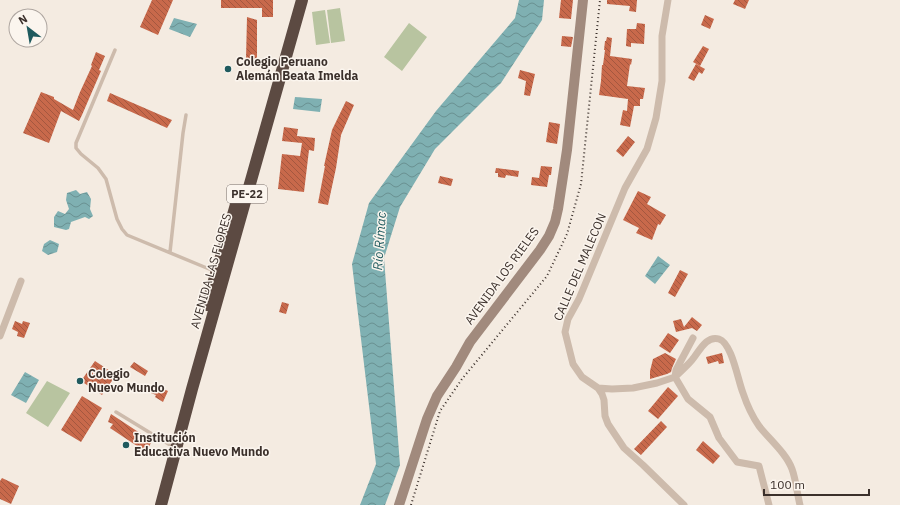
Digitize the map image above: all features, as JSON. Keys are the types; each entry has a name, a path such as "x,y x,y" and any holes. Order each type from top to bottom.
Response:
{"highway":[{"name":"AVENIDA LAS FLORES","path":"265,116 293,0"},
{"name":"AVENIDA LAS FLORES","path":"173,446 265,116 302,0"},
{"name":"PE-22","path":"154,505 173,446"},
{"name":"PE-22","path":"161,505 173,446"}],"street":[{"name":"AVENIDA LOS RIELES","path":"399,505 437,396 470,342 540,250 549,236 555,222 567,150 583,0"},
{"name":"CALLE DEL MALECON","path":"598,388 582,377 573,364 565,332 568,319 579,299 625,188 647,149 656,118 662,81 662,36 668,0"},
{"path":"0,336 21,281"},
{"path":"693,338 676,370 675,376 688,399 710,417 720,438 737,462 759,466 769,505"},
{"path":"598,388 633,388 657,383 675,376 693,360 702,345 713,339 719,339 725,343 731,354 742,390 754,418 787,459 792,469 800,505"},
{"path":"598,388 604,400 605,416 608,424 624,448 684,505"}],"lane":[{"path":"116,50 76,143 76,148 98,168 106,179 117,219 122,229 128,235 221,273"},
{"path":"170,252 186,115"},
{"path":"116,412 173,446"}],"green space":[{"path":"340,8 345,41 331,43 327,10"},
{"path":"325,10 330,43 316,45 312,12"},
{"path":"409,23 427,37 402,71 384,57"},
{"path":"47,381 70,393 48,427 26,413"}],"water":[{"name":"Río Rímac","path":"519,0 544,0 542,20 501,83 435,149 400,207 384,258 400,465 385,505 360,505 376,464 352,264 369,203 436,111 515,18"},
{"path":"174,18 197,24 190,37 169,29"},
{"path":"295,97 322,99 320,112 293,109"},
{"path":"76,190 80,194 87,192 91,199 90,209 93,216 89,219 85,217 71,222 69,229 66,230 54,227 54,217 58,211 65,214 69,209 66,200 67,193"},
{"path":"50,240 59,244 57,252 48,255 42,251 44,244"},
{"path":"658,256 670,265 655,284 645,276"},
{"path":"25,372 39,380 26,403 11,395"}],"building":[{"path":"152,0 173,0 158,35 140,27"},
{"path":"221,0 273,0 273,17 262,17 262,8 221,8"},
{"path":"561,0 573,0 571,19 559,18"},
{"path":"607,0 637,0 636,12 629,11 630,6 607,4"},
{"path":"735,0 749,0 745,9 733,4"},
{"path":"705,15 714,19 710,29 701,25"},
{"path":"247,17 257,20 257,59 246,59"},
{"path":"637,23 645,24 644,44 631,43 631,47 626,46 627,29 636,29"},
{"path":"562,36 573,37 571,47 561,46"},
{"path":"607,37 612,38 610,56 632,59 627,86 645,88 643,99 640,99 640,106 634,106 630,127 620,125 623,110 627,111 628,99 599,95 605,41"},
{"path":"703,46 709,49 700,66 693,62"},
{"path":"96,52 105,56 99,70 101,71 79,121 61,111 49,143 23,133 41,92 54,97 54,99 73,110 92,66 91,65"},
{"path":"696,64 705,69 702,74 699,72 694,81 688,78"},
{"path":"520,70 535,74 530,96 524,95 526,81 518,78"},
{"path":"110,93 172,120 167,128 107,101"},
{"path":"346,101 354,105 341,135 328,205 318,203 332,130"},
{"path":"549,122 560,124 557,144 546,142"},
{"path":"284,127 298,129 297,136 315,138 314,151 309,150 304,192 278,189 282,154 300,156 302,143 282,141"},
{"path":"628,136 635,142 623,157 616,151"},
{"path":"541,166 552,167 547,187 531,185 532,177 539,178"},
{"path":"496,168 519,171 518,177 506,175 505,178 498,177 498,173 495,173"},
{"path":"440,176 453,179 451,186 438,183"},
{"path":"638,191 651,197 647,204 666,215 660,225 658,224 652,240 636,233 639,228 623,220"},
{"path":"680,270 688,274 675,297 668,293"},
{"path":"282,302 289,304 286,314 279,312"},
{"path":"692,317 702,325 697,331 692,328 676,332 673,321 681,319 684,327"},
{"path":"15,321 22,324 23,321 30,323 24,338 17,336 18,332 12,329"},
{"path":"668,333 679,340 670,353 659,346"},
{"path":"665,353 676,359 671,372 650,379 653,359"},
{"path":"722,353 724,363 719,364 718,361 708,364 706,357"},
{"path":"95,361 116,375 102,395 81,381"},
{"path":"134,362 148,371 145,376 130,367"},
{"path":"155,385 168,391 163,402 155,397 156,395 151,393"},
{"path":"668,387 678,396 658,419 648,411"},
{"path":"82,396 102,408 81,442 61,430"},
{"path":"111,414 152,441 146,452 110,428 113,424 108,422"},
{"path":"661,421 667,427 641,455 634,449"},
{"path":"703,441 720,456 713,464 696,450"},
{"path":"2,478 19,486 11,504 0,499 0,481"}],"railway":[{"path":"411,505 440,411 462,379 547,276 567,234 581,184 600,0"}],"place":[{"name":"Colegio Peruano Alemán Beata Imelda","path":"228,69"},
{"name":"Colegio Nuevo Mundo","path":"80,381"},
{"name":"Institución Educativa Nuevo Mundo","path":"126,445"}]}
